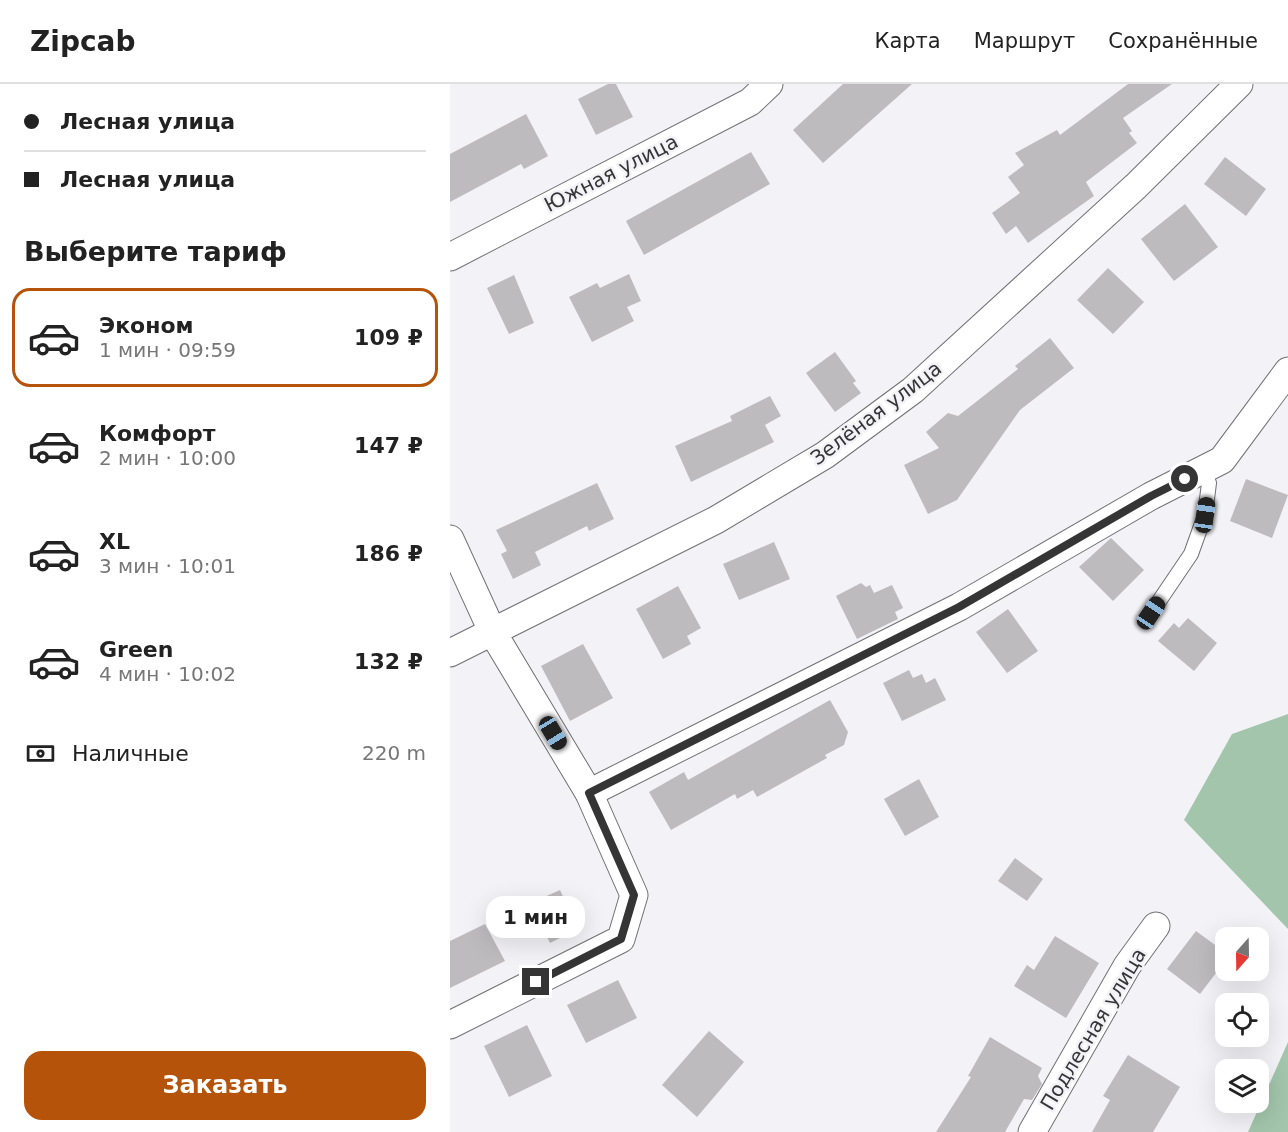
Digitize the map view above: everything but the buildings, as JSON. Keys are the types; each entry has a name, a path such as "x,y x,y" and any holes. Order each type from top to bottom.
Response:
{"street":[{"name":"Южная улица","path":"450,257 750,102 769,84"},
{"name":"Зелёная улица","path":"450,653 716,520 825,455 913,390 1136,186 1239,84"},
{"path":"589,793 959,607 1151,496 1222,459 1288,371"},
{"path":"450,539 493,633 589,793 634,895 621,939 450,1025"},
{"name":"Подлесная улица","path":"1032,1132 1127,966 1156,926"}],"lane":[{"path":"1151,613 1191,554 1205,515 1209,483 1202,471"}],"green space":[{"path":"1288,714 1288,929 1184,820 1232,734"},
{"path":"1288,1042 1288,1132 1248,1132 1256,1113 1269,1113 1269,1085"}],"route":[{"path":"536,982 621,939 634,895 589,793 959,607 1151,496 1185,479"}]}
